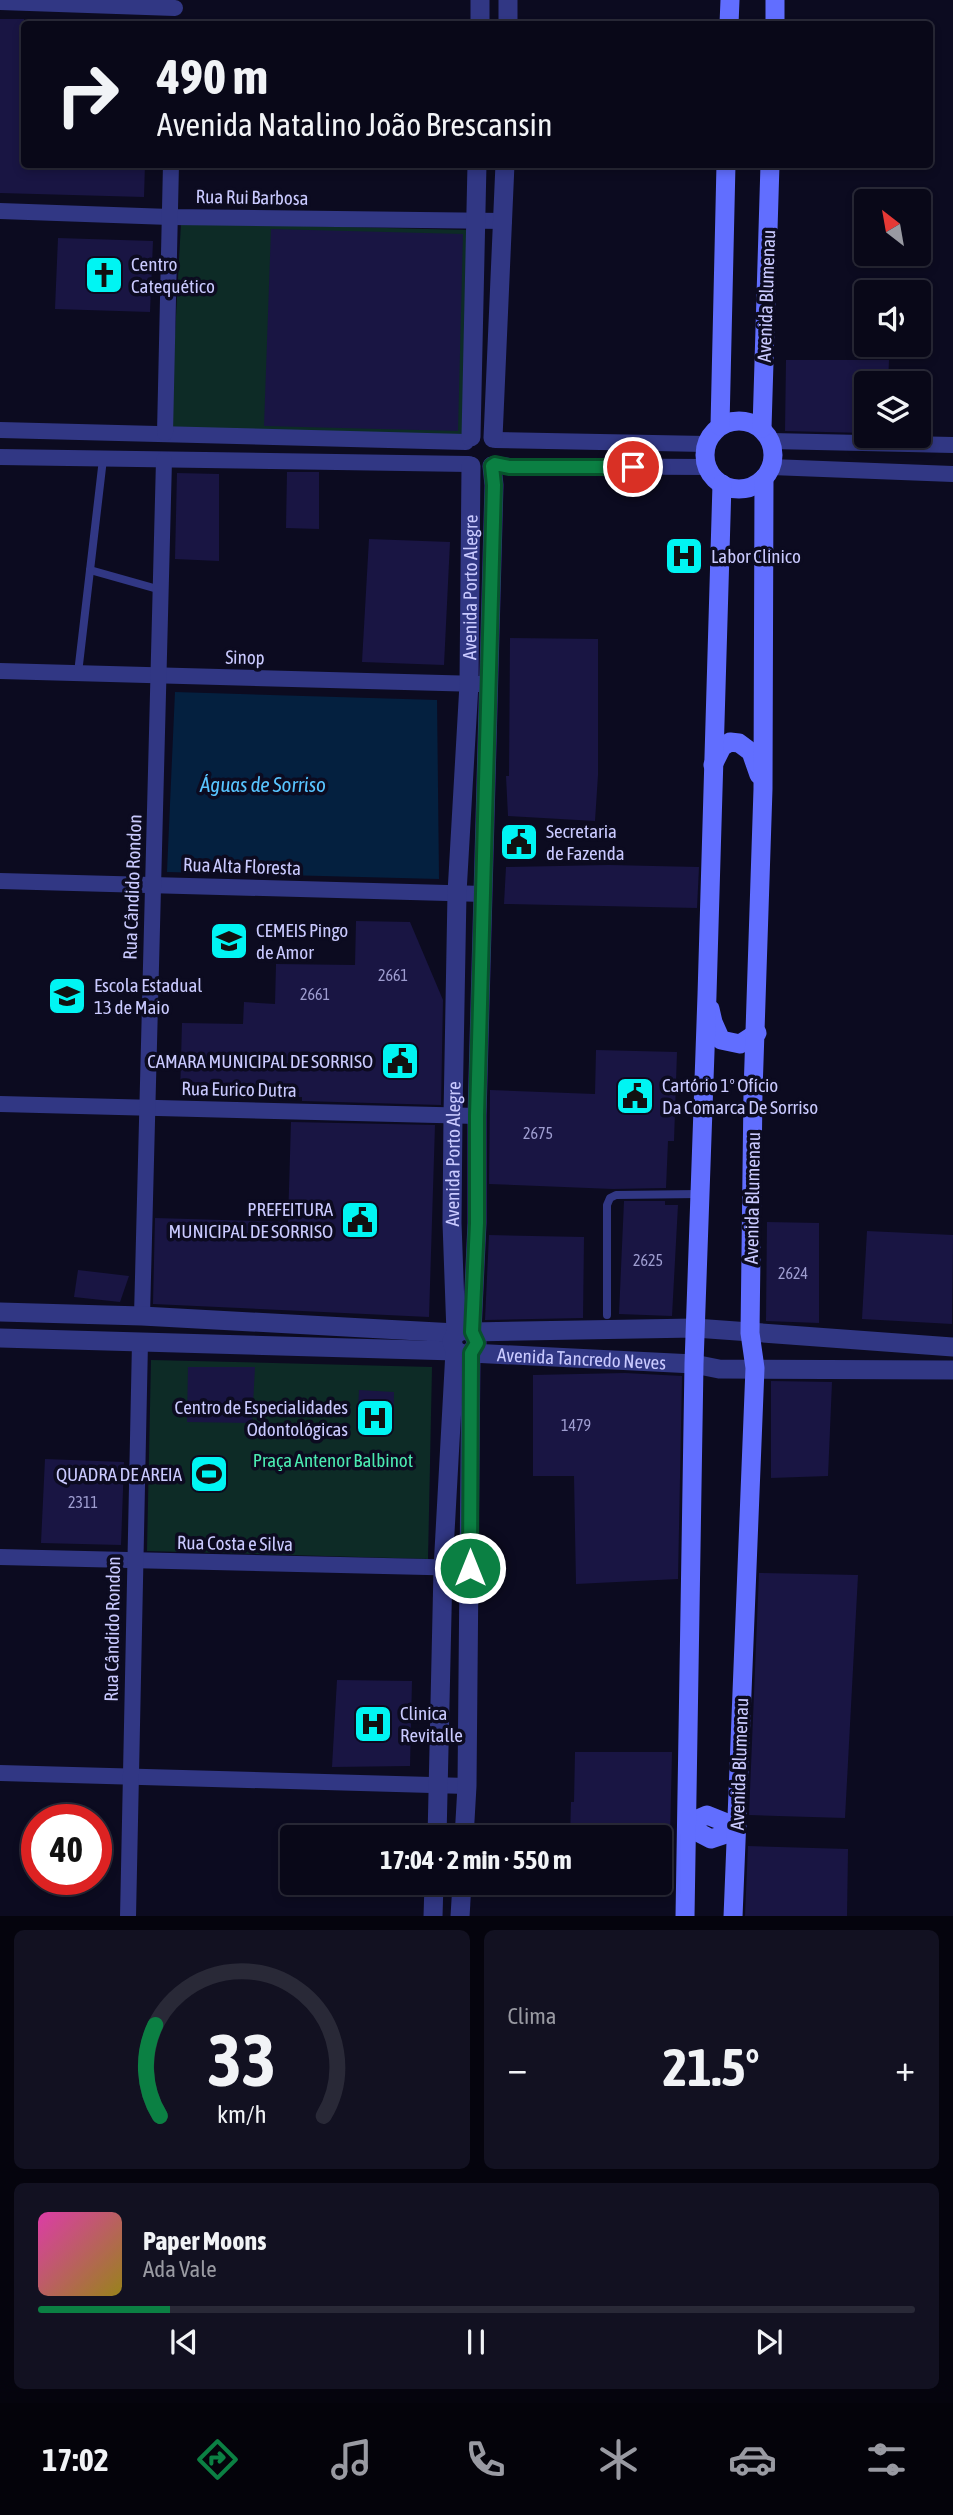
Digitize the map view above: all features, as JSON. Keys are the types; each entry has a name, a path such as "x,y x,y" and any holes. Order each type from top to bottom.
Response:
{"main road":[{"path":"729,21 730,0"},
{"path":"775,0 775,21"},
{"path":"720,426 726,168"},
{"name":"Avenida Blumenau","path":"766,435 770,168"},
{"path":"742,420 766,435 774,458 768,473 755,485 744,489 732,488 713,477 707,467 706,444 720,426 730,421 742,420"},
{"name":"Avenida Blumenau","path":"733,1916 755,1368 750,1333 753,1092 763,789 768,473"},
{"path":"685,1916 694,1364 722,484"},
{"path":"712,766 722,747 730,742 739,743 751,752 763,789"},
{"path":"707,995 713,1022 722,1040 740,1044 757,1033"},
{"path":"688,1827 711,1839 737,1827"}],"street":[{"path":"480,0 480,21"},
{"path":"508,0 508,21"},
{"path":"0,2 175,11"},
{"path":"165,433 172,168"},
{"path":"470,465 464,456 468,440 477,168"},
{"path":"494,465 500,454 494,439 505,168"},
{"name":"Rua Rui Barbosa","path":"0,211 170,217 504,221"},
{"path":"0,430 468,440 480,433 494,439 706,444"},
{"path":"103,459 104,432"},
{"path":"766,435 953,445"},
{"path":"0,457 470,465 481,470 494,465 707,467"},
{"name":"Rua Cândido Rondon","path":"142,1316 164,460"},
{"name":"Avenida Porto Alegre","path":"465,1825 470,1568 464,1342 452,1223 457,893 469,684 470,465"},
{"name":"Avenida Porto Alegre","path":"437,1825 443,1569 482,1151 484,894 494,465"},
{"path":"768,473 953,474"},
{"name":"Sinop","path":"0,671 490,685"},
{"name":"Rua Alta Floresta","path":"0,881 484,894"},
{"name":"Rua Eurico Dutra","path":"0,1104 483,1116"},
{"path":"452,1223 477,1223"},
{"name":"Avenida Tancredo Neves","path":"0,1312 142,1316 464,1342 694,1364 719,1369 953,1370"},
{"name":"Avenida Tancredo Neves","path":"0,1338 141,1342 464,1342 695,1328 953,1348"},
{"name":"Rua Cândido Rondon","path":"128,1916 141,1342"},
{"name":"Rua Costa e Silva","path":"0,1557 470,1568"},
{"path":"0,1773 467,1786"},
{"path":"433,1916 434,1895"},
{"path":"460,1916 461,1895"}],"lane":[{"path":"78,673 103,459"},
{"path":"90,570 161,590"},
{"path":"607,1315 607,1205 610,1198 616,1195 699,1194"}],"green space":[{"path":"181,223 469,230 462,436 170,428"},
{"name":"Praça Antenor Balbinot","path":"151,1360 432,1367 428,1559 147,1551"}],"water":[{"name":"Águas de Sorriso","path":"175,692 437,700 439,879 167,872"}],"building":[{"path":"0,19 24,19 21,21 21,168 145,168 144,197 0,193"},
{"path":"271,229 463,234 458,431 264,426"},
{"name":"Centro Catequético","path":"58,238 153,241 150,312 55,309"},
{"path":"786,360 889,360 889,371 854,371 854,433 785,431"},
{"path":"287,472 319,472 319,529 286,528"},
{"path":"177,473 219,474 219,561 175,559"},
{"path":"369,539 450,542 444,665 362,662"},
{"name":"Labor Clinico","path":"670,540 699,540 699,573 669,574"},
{"path":"510,638 598,639 598,775 595,821 508,816 506,776 509,776"},
{"path":"506,867 699,867 697,908 504,904"},
{"path":"356,921 410,922 443,1000 441,1105 302,1101 302,1097 180,1096 182,1023 243,1024 244,1002 275,1004 276,964 355,965"},
{"path":"596,1050 677,1052 674,1141 668,1141 666,1188 613,1189 489,1184 490,1090 595,1094"},
{"name":"PREFEITURA MUNICIPAL DE SORRISO","path":"291,1122 435,1125 429,1317 153,1304 155,1218 288,1222"},
{"path":"624,1201 665,1201 665,1205 678,1205 672,1316 619,1314"},
{"path":"767,1222 819,1223 819,1323 766,1321"},
{"path":"867,1231 953,1235 952,1324 862,1319"},
{"path":"489,1235 584,1237 583,1318 485,1320"},
{"path":"78,1270 129,1276 120,1302 74,1297"},
{"path":"188,1367 255,1367 252,1423 187,1422"},
{"path":"625,1373 682,1376 678,1579 576,1584 574,1476 533,1476 533,1375"},
{"path":"771,1381 832,1382 828,1476 771,1478"},
{"name":"Centro de Especialidades Odontológicas","path":"359,1390 394,1392 393,1429 357,1429"},
{"path":"45,1459 124,1462 121,1545 41,1543"},
{"path":"759,1573 858,1575 845,1818 749,1815"},
{"name":"Clinica Revitalle","path":"337,1680 412,1681 410,1766 332,1767"},
{"path":"575,1752 672,1752 670,1825 570,1825 571,1802 574,1802"},
{"path":"748,1846 848,1849 847,1916 745,1916"}],"place":[{"name":"Centro Catequético","path":"104,275"},
{"name":"Labor Clinico","path":"684,556"},
{"name":"Secretaria de Fazenda","path":"519,842"},
{"name":"CEMEIS Pingo de Amor","path":"229,941"},
{"name":"Escola Estadual 13 de Maio","path":"67,996"},
{"name":"CAMARA MUNICIPAL DE SORRISO","path":"400,1061"},
{"name":"Cartório 1º Ofício Da Comarca De Sorriso","path":"635,1096"},
{"name":"PREFEITURA MUNICIPAL DE SORRISO","path":"360,1220"},
{"name":"Centro de Especialidades Odontológicas","path":"375,1418"},
{"name":"QUADRA DE AREIA","path":"209,1474"},
{"name":"Clinica Revitalle","path":"373,1724"}],"route":[{"path":"470,1568 471,1353 477,1343 472,1332 477,1223 477,1116 494,485 492,466 633,467"}]}
